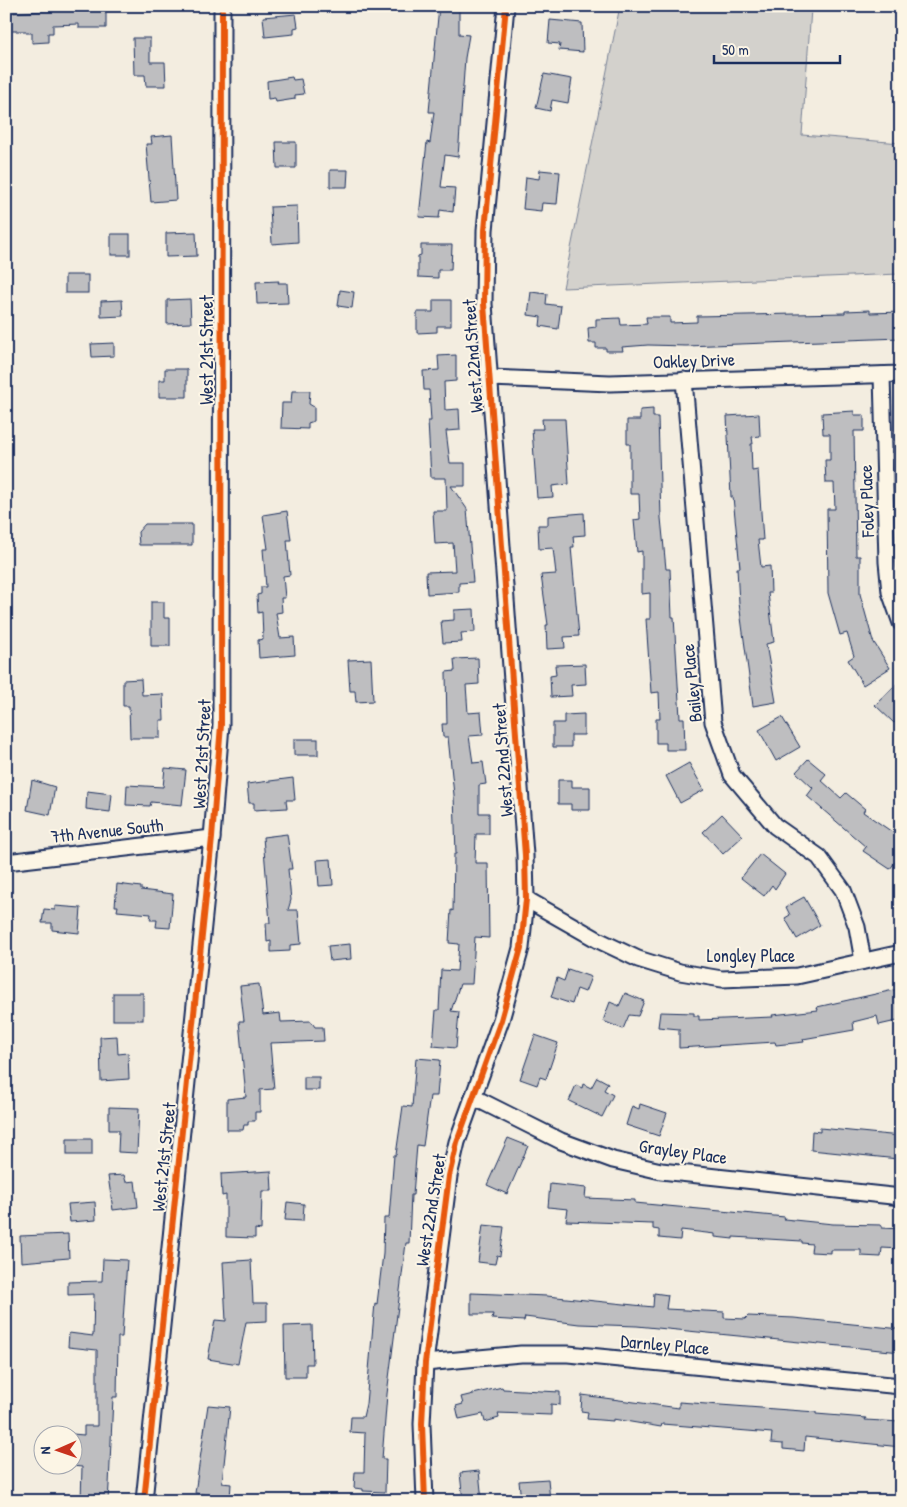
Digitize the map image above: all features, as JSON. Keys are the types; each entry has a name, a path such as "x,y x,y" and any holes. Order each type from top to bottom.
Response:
{"street":[{"name":"West 21st Street","path":"144,1501 212,838 221,725 222,6"},
{"name":"West 22nd Street","path":"425,1501 422,1424 425,1363 449,1176 457,1142 501,1020 521,948 526,900 525,855 489,378 483,266 506,6"},
{"name":"Oakley Drive","path":"489,378 610,383 901,374"},
{"name":"Foley Place","path":"882,375 887,562 890,592 901,623"},
{"name":"Bailey Place","path":"684,380 713,722 732,775 774,826 818,857 843,890 857,927 863,961"},
{"name":"7th Avenue South","path":"6,862 212,838"},
{"name":"Longley Place","path":"526,900 638,959 680,972 722,979 797,976 901,953"},
{"name":"Grayley Place","path":"473,1097 561,1141 623,1162 661,1171 901,1197"},
{"name":"Darnley Place","path":"425,1363 521,1354 568,1354 901,1386"}],"shaded area":[{"path":"620,6 790,6 811,9 802,135 901,143 899,274 563,288"}],"building":[{"path":"439,6 459,6 459,34 469,35 465,58 458,157 445,155 441,187 455,188 453,212 440,210 439,218 419,217 427,142 430,143 434,112 429,112"},
{"path":"106,8 106,28 79,28 79,24 53,25 53,33 48,33 48,42 32,43 32,33 26,33 26,31 6,31 6,13"},
{"path":"296,14 298,27 294,28 294,34 265,37 263,17"},
{"path":"550,20 582,23 583,52 559,50 560,44 548,43"},
{"path":"133,38 150,38 150,62 165,62 166,86 146,86 145,75 134,75"},
{"path":"544,74 572,79 568,103 552,100 550,111 536,108"},
{"path":"292,77 293,80 301,79 304,94 295,95 295,99 276,102 275,98 268,99 267,81"},
{"path":"172,135 176,200 151,202 146,144 152,144 151,137"},
{"path":"276,142 296,142 296,168 277,168"},
{"path":"330,170 348,170 347,187 330,187"},
{"path":"540,170 560,172 557,204 542,203 541,211 523,209 526,177 539,179"},
{"path":"297,206 298,242 272,244 270,207"},
{"path":"196,232 197,256 166,257 166,233"},
{"path":"111,234 130,234 130,255 111,255"},
{"path":"421,245 452,245 451,270 438,270 438,278 418,277 418,256 421,255"},
{"path":"65,275 88,275 88,293 65,293"},
{"path":"279,281 278,283 287,283 288,303 257,304 256,282"},
{"path":"340,290 354,292 352,308 338,306"},
{"path":"531,292 547,294 546,304 561,306 558,329 540,326 541,317 528,315"},
{"path":"190,299 191,323 167,324 167,300"},
{"path":"122,300 123,316 101,317 101,301"},
{"path":"433,300 451,300 451,326 437,326 437,332 417,333 417,312 433,312"},
{"path":"870,310 870,313 901,312 901,338 686,346 648,345 622,347 623,351 606,351 606,348 596,348 596,343 589,343 588,328 596,327 596,319 620,318 621,325 647,324 646,317 670,317 670,323 697,322 697,316 845,313 845,311"},
{"path":"114,343 114,356 92,357 91,344"},
{"path":"456,355 456,381 444,382 445,410 459,409 460,430 446,431 450,463 465,463 465,486 451,486 467,509 473,582 459,583 459,592 427,594 426,572 455,571 453,543 435,544 433,511 447,511 446,478 431,478 428,421 431,421 429,390 424,390 423,371 439,370 438,356"},
{"path":"165,369 187,369 187,397 159,397 159,380 165,380"},
{"path":"292,391 310,391 309,404 314,407 314,421 308,423 308,429 281,428 282,403 291,403"},
{"path":"653,409 653,417 658,417 661,518 666,569 670,569 680,718 684,718 685,750 666,750 666,743 656,743 656,719 660,719 659,692 651,693 646,619 650,619 650,593 642,594 642,551 637,552 634,520 640,519 639,494 630,494 630,444 627,444 627,420 640,420 640,410"},
{"path":"854,411 854,415 864,415 864,431 854,431 856,556 860,556 860,594 873,641 890,668 863,685 848,660 854,656 847,633 840,635 828,593 827,509 835,509 834,483 826,483 825,460 830,460 830,434 823,434 822,413"},
{"path":"759,414 760,436 752,437 753,444 751,444 752,471 758,470 763,540 758,540 761,567 770,566 771,593 768,593 774,642 766,644 776,702 753,706 739,603 737,568 740,568 733,497 731,497 727,416"},
{"path":"542,419 565,419 569,484 552,486 553,497 537,498 532,429 543,429"},
{"path":"287,511 291,540 287,540 290,575 283,576 285,598 281,598 282,612 276,613 280,638 294,637 295,655 259,658 258,640 263,639 262,612 258,613 257,595 261,594 261,587 266,587 263,549 268,549 263,515"},
{"path":"584,513 585,535 573,536 574,547 571,547 579,636 564,637 565,648 547,649 546,625 548,625 541,575 556,574 553,548 539,549 538,525 548,525 548,516"},
{"path":"145,524 192,524 192,545 139,545 138,532"},
{"path":"151,602 164,602 164,618 170,618 170,646 151,646"},
{"path":"474,609 475,632 461,633 462,642 443,643 441,621 454,620 454,610"},
{"path":"478,658 479,684 466,685 468,713 481,712 483,735 469,736 473,763 483,762 486,784 479,785 479,813 489,813 489,834 476,834 475,863 488,863 489,938 475,937 472,984 460,984 451,1011 459,1012 456,1048 433,1046 436,1010 439,1010 441,970 457,971 459,944 449,943 451,910 453,911 454,854 456,854 454,795 448,737 443,737 442,724 447,724 446,672 455,671 454,659"},
{"path":"371,659 373,701 356,702 355,691 350,691 348,660"},
{"path":"585,664 586,684 571,685 572,696 551,697 550,676 556,675 555,665"},
{"path":"141,679 142,695 163,694 164,720 160,720 160,738 130,738 129,706 123,706 123,680"},
{"path":"901,680 901,716 894,723 875,705"},
{"path":"584,714 584,735 571,735 571,747 553,747 553,723 564,723 564,715"},
{"path":"782,717 800,747 776,761 759,730"},
{"path":"294,739 318,739 318,755 294,755"},
{"path":"808,759 826,774 821,780 841,798 846,793 865,809 863,812 901,838 901,854 890,869 863,851 866,847 807,796 813,788 796,772"},
{"path":"689,763 704,790 680,803 666,776"},
{"path":"165,768 186,770 182,805 151,802 150,806 126,805 127,785 163,787"},
{"path":"293,778 295,800 286,800 287,808 254,810 254,803 249,803 247,784"},
{"path":"32,780 55,787 50,815 27,810"},
{"path":"558,780 572,780 572,787 590,787 590,810 571,810 571,804 558,804"},
{"path":"87,791 112,794 110,812 86,809"},
{"path":"722,814 743,836 723,854 703,832"},
{"path":"287,834 292,869 288,869 291,900 288,910 298,910 301,944 290,945 290,951 271,952 271,941 267,942 266,923 270,923 263,837"},
{"path":"760,854 785,874 775,889 772,885 764,896 741,878"},
{"path":"331,859 333,885 319,886 317,860"},
{"path":"117,884 141,887 141,890 173,894 170,928 156,927 157,920 150,920 151,914 117,911 118,906 115,906"},
{"path":"804,897 820,925 797,939 785,918 790,915 786,907"},
{"path":"55,906 81,908 79,933 52,930 52,923 42,923 44,909 55,910"},
{"path":"350,944 351,959 330,961 328,946"},
{"path":"568,969 591,977 585,992 577,989 572,1004 551,997 557,978 564,981"},
{"path":"259,984 263,1015 280,1013 281,1022 311,1021 315,1027 323,1027 324,1041 270,1043 274,1089 260,1090 260,1112 255,1112 255,1121 248,1121 248,1125 244,1125 243,1130 227,1130 227,1099 246,1097 239,1021 244,1021 240,986"},
{"path":"898,989 901,1020 879,1025 877,1016 853,1022 854,1030 803,1039 804,1042 776,1045 775,1042 679,1048 679,1029 658,1027 660,1012 694,1013 694,1016 699,1016 699,1020 773,1017 772,1015 818,1010 817,1007"},
{"path":"113,993 143,993 143,1020 113,1020"},
{"path":"625,993 644,1001 638,1016 629,1015 623,1029 603,1021 610,1002 619,1006"},
{"path":"535,1035 558,1043 546,1079 540,1077 537,1085 520,1079"},
{"path":"117,1036 118,1054 128,1053 129,1079 101,1081 100,1037"},
{"path":"416,1058 440,1060 437,1096 430,1096 423,1146 417,1145 413,1195 411,1195 409,1243 406,1243 387,1394 382,1459 386,1459 385,1492 363,1491 363,1489 354,1488 355,1472 364,1472 365,1433 350,1432 351,1417 363,1417 366,1404 375,1303 377,1304 383,1254 384,1218 389,1218 394,1155 396,1155 403,1106 412,1107"},
{"path":"304,1077 319,1077 319,1090 304,1090"},
{"path":"597,1077 608,1083 604,1090 613,1095 602,1117 569,1101 576,1085 582,1088 583,1084 591,1088"},
{"path":"640,1104 667,1113 659,1136 626,1125 632,1106 639,1109"},
{"path":"109,1107 139,1108 137,1153 118,1152 119,1130 109,1130"},
{"path":"820,1128 900,1136 898,1159 811,1150 812,1131 820,1132"},
{"path":"508,1138 528,1146 507,1194 487,1185"},
{"path":"67,1139 92,1139 92,1155 67,1155"},
{"path":"271,1171 272,1191 262,1191 261,1230 255,1229 255,1238 226,1237 226,1195 222,1196 221,1174"},
{"path":"124,1175 126,1182 135,1181 138,1207 113,1210 108,1176"},
{"path":"550,1184 586,1188 585,1198 635,1200 635,1203 785,1217 784,1219 833,1224 882,1225 882,1228 901,1229 901,1249 882,1248 881,1257 861,1256 861,1250 831,1250 831,1253 811,1252 812,1244 802,1243 802,1241 733,1237 733,1239 715,1237 715,1234 681,1230 680,1240 659,1238 659,1230 653,1229 653,1224 566,1221 568,1209 548,1207"},
{"path":"95,1202 96,1220 70,1222 68,1204"},
{"path":"287,1202 304,1204 303,1221 285,1220"},
{"path":"483,1225 504,1227 500,1256 497,1255 495,1264 478,1262"},
{"path":"68,1234 69,1258 21,1262 20,1236"},
{"path":"103,1259 127,1260 122,1337 118,1337 117,1397 113,1397 108,1501 81,1501 82,1435 84,1435 84,1426 97,1426 97,1350 68,1347 69,1333 93,1336 94,1294 68,1295 68,1282 102,1281"},
{"path":"251,1260 253,1303 267,1303 267,1321 246,1322 238,1364 208,1359 215,1320 226,1321 223,1262"},
{"path":"471,1293 547,1296 653,1307 654,1293 668,1295 666,1309 724,1312 724,1318 745,1319 748,1316 794,1318 901,1329 901,1352 637,1326 579,1324 525,1317 524,1321 492,1319 493,1314 471,1314"},
{"path":"312,1325 313,1364 306,1364 306,1377 285,1377 284,1326"},
{"path":"502,1387 503,1389 560,1392 560,1405 551,1404 551,1415 498,1413 499,1418 485,1422 483,1414 459,1419 456,1406 463,1404 461,1397"},
{"path":"582,1395 679,1408 679,1402 816,1412 816,1414 866,1418 865,1420 901,1422 901,1447 805,1437 804,1451 783,1449 783,1444 771,1443 772,1433 662,1424 661,1427 613,1419 613,1421 587,1419 588,1412 581,1411"},
{"path":"208,1405 230,1407 222,1483 231,1484 230,1498 195,1493"},
{"path":"479,1471 482,1501 463,1501 460,1473"},
{"path":"548,1479 550,1501 521,1501 519,1481"}],"cycle path":[{"path":"144,1501 212,838 221,725 222,6"},
{"path":"425,1501 422,1424 425,1363 449,1176 457,1142 501,1020 521,948 526,899 525,855 484,304 485,230 506,6"}]}
